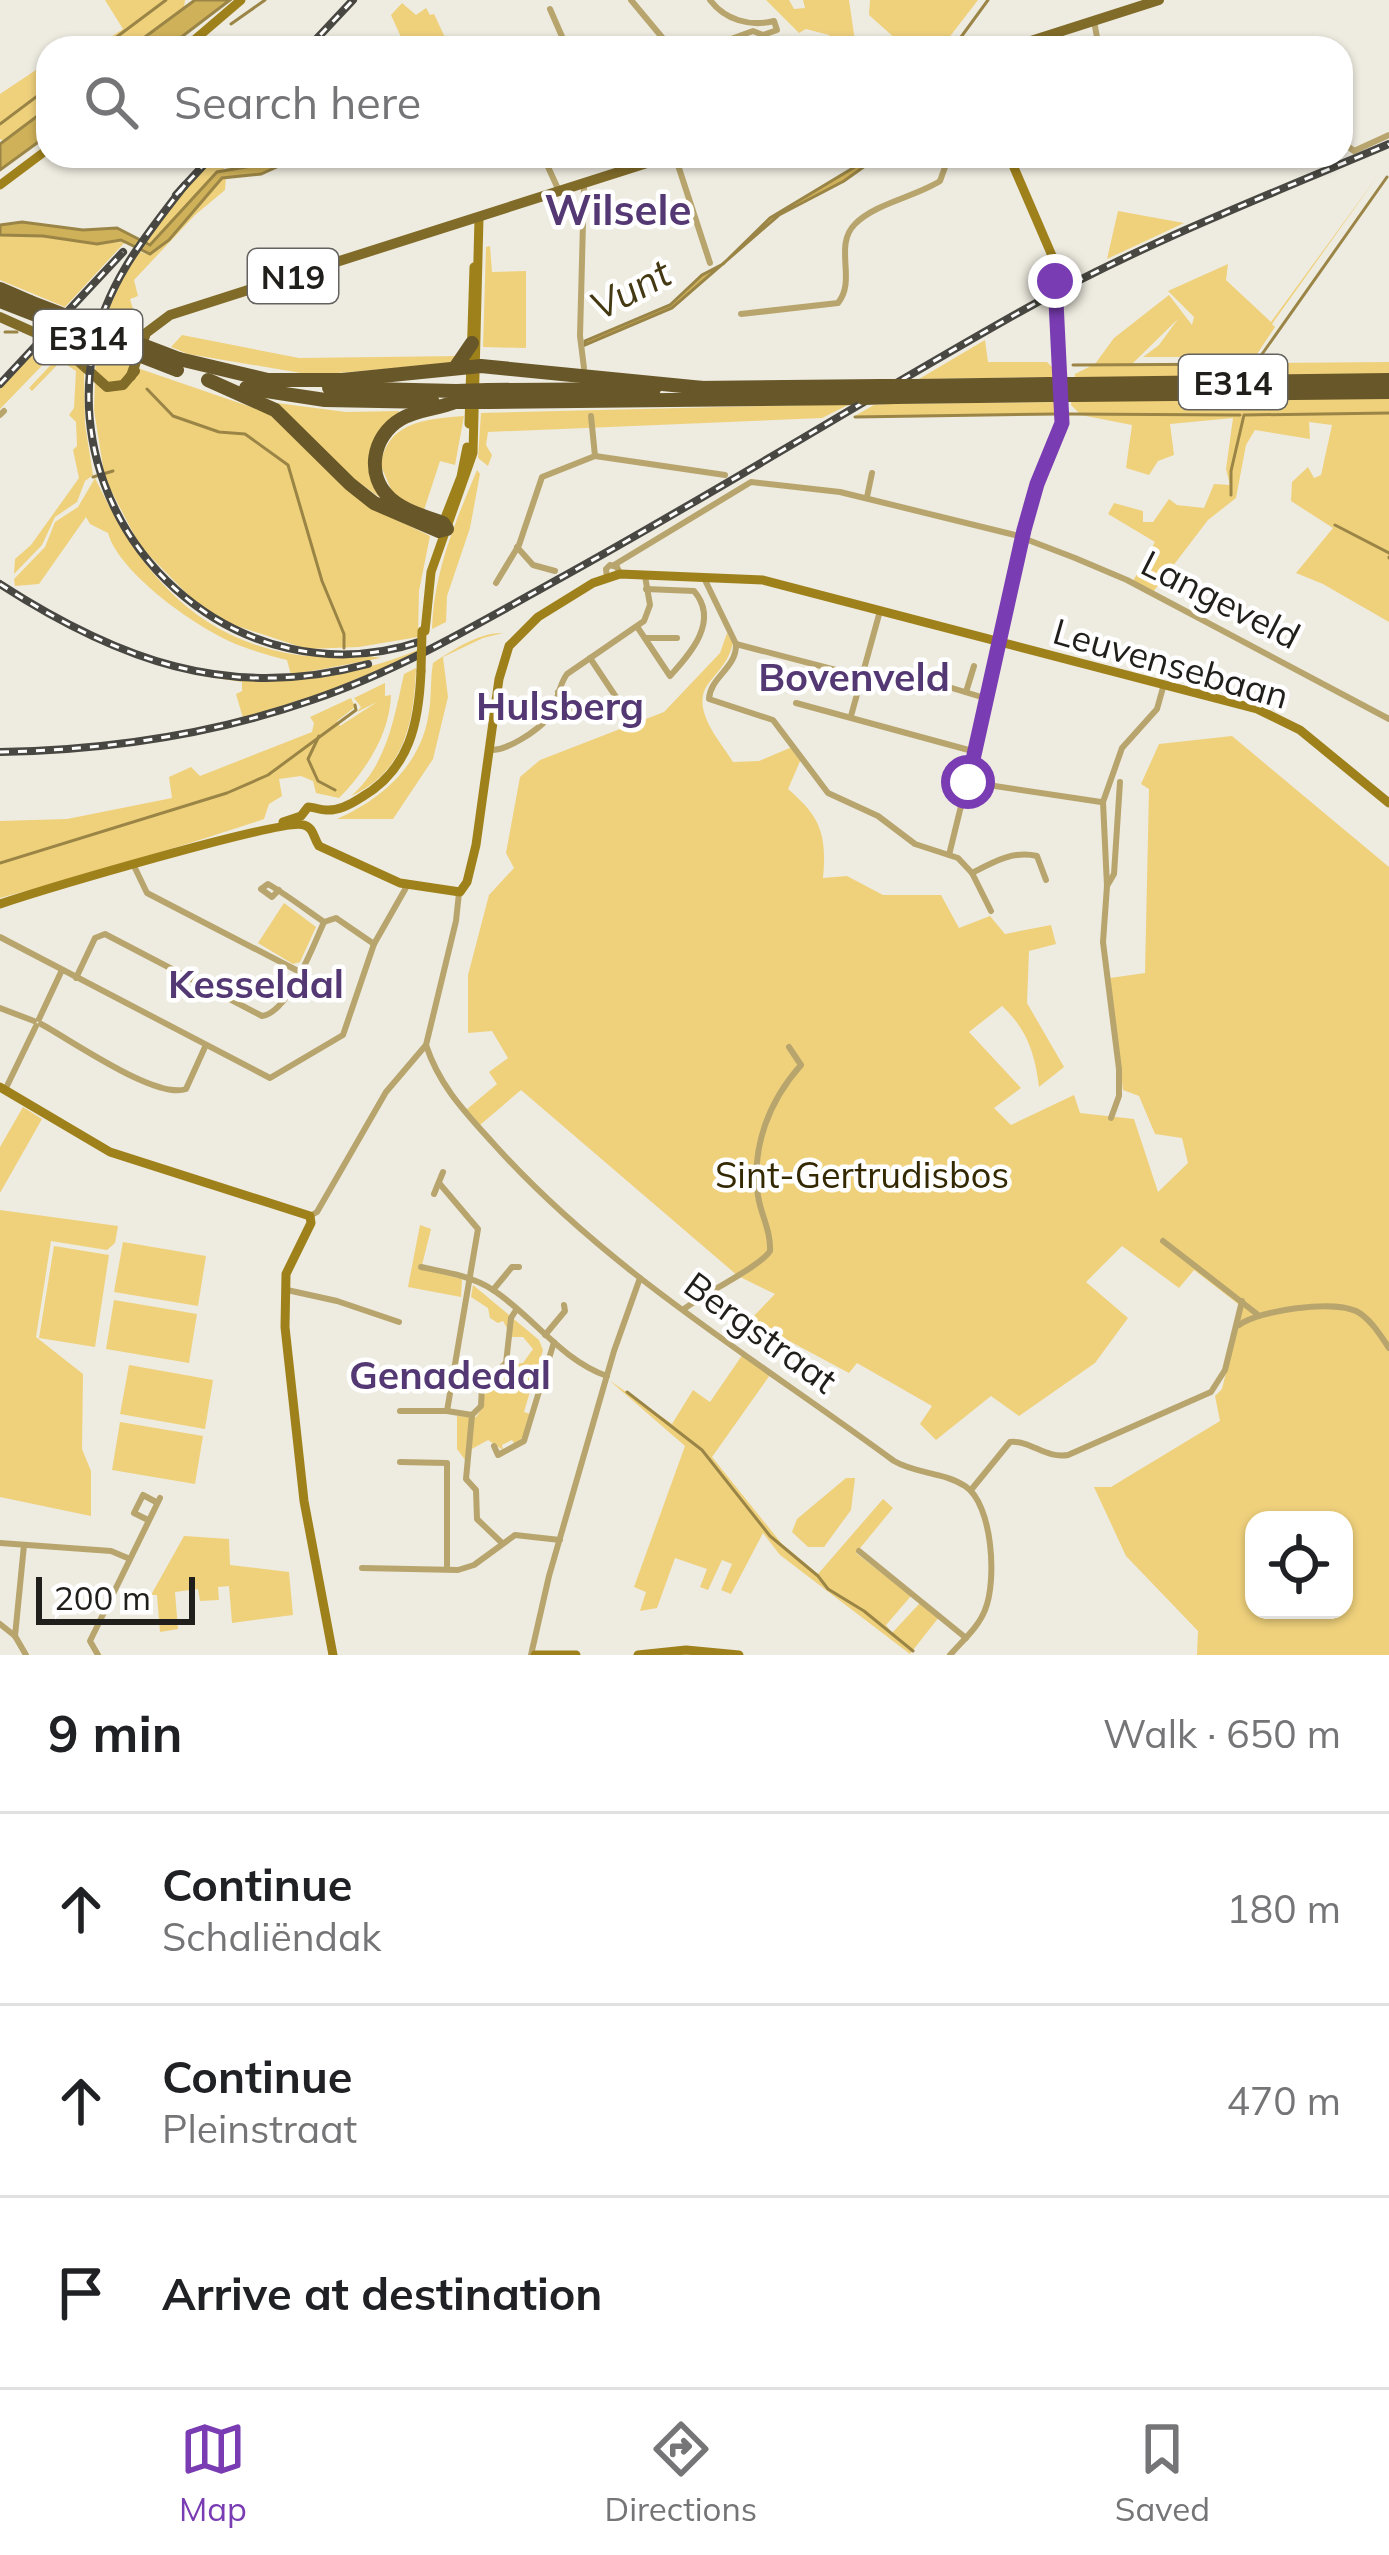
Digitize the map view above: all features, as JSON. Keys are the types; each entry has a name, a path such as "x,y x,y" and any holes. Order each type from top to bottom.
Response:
{"highway":[{"name":"E314","path":"0,289 208,380 325,400 456,397 474,378 703,388 1389,392"},
{"name":"E314","path":"0,301 178,365 265,380 456,397"},
{"path":"472,343 474,378"},
{"path":"265,380 474,378 703,388"},
{"name":"E314","path":"474,378 863,398 1049,389"},
{"path":"208,380 275,410 374,502 443,528"},
{"name":"E314","path":"1076,389 1389,380"},
{"path":"443,528 387,496 379,484 375,460 382,437 403,418 456,397"}],"main road":[{"path":"1047,36 1131,4 1160,0"},
{"name":"N19","path":"0,316 49,339 107,386 123,386 152,328 170,315 633,168"},
{"path":"0,328 18,324"}],"street":[{"path":"199,36 241,0"},
{"path":"631,0 661,36"},
{"path":"710,0 726,16 753,27 737,36"},
{"path":"550,8 562,36"},
{"path":"1094,21 1097,36"},
{"path":"1353,150 1389,134"},
{"path":"0,184 36,158"},
{"path":"549,168 560,193"},
{"path":"676,168 710,263"},
{"path":"741,314 838,304 847,284 850,230 865,217 940,181 945,168"},
{"path":"949,855 988,699 1019,536 1063,413 1053,258 1014,168"},
{"path":"584,183 580,336 584,368"},
{"path":"472,343 475,219"},
{"path":"1,907 134,866 313,820 359,799 400,762 417,722 427,573 466,456 474,378 475,219"},
{"path":"591,416 595,457"},
{"path":"496,583 517,547 542,477 595,457 725,475"},
{"path":"867,497 872,473"},
{"name":"Langeveld","path":"617,570 753,482 867,497 1019,536 1127,580 1389,719"},
{"path":"517,547 533,565 555,571"},
{"name":"Leuvensebaan","path":"459,893 465,887 476,845 499,680 509,646 538,617 617,570 763,580 1280,718 1389,803"},
{"path":"550,716 562,679 638,628 648,615 639,572"},
{"path":"703,574 736,644 735,658 708,693 711,700 773,720 828,794 878,816 915,844 958,857 973,873 991,911"},
{"path":"638,628 670,676 698,645 704,608 694,591 646,589"},
{"path":"851,716 880,610"},
{"path":"644,638 677,638"},
{"path":"736,644 863,676"},
{"path":"590,658 616,697"},
{"path":"966,692 974,666"},
{"path":"1111,1118 1123,1095 1102,942 1107,886 1102,802 1122,748 1157,709 1164,684"},
{"path":"942,685 988,699"},
{"path":"490,750 504,749 550,716 570,709 558,692"},
{"path":"796,703 976,752"},
{"path":"968,782 1102,802"},
{"path":"1107,886 1113,879 1120,782"},
{"path":"62,970 4,1088 79,1136 131,1160 310,1216 316,1214 386,1092 426,1045 459,893 407,886 330,850 313,820"},
{"path":"973,873 1002,857 1031,853 1037,856 1046,880"},
{"path":"134,866 147,893 300,972"},
{"path":"0,937 270,1078 343,1035 374,944 407,886"},
{"path":"279,890 324,922"},
{"path":"76,978 95,938 105,934 262,1016 277,1011 324,922 333,917 374,944"},
{"path":"0,1008 38,1022 137,1078 177,1092 186,1089 205,1047"},
{"name":"Bergstraat","path":"426,1045 446,1089 531,1186 640,1278 894,1461 914,1472 955,1480 970,1490"},
{"path":"684,1309 739,1272 758,1265 770,1251 757,1191 760,1141 775,1100 802,1064 789,1047"},
{"path":"414,1060 434,1067"},
{"path":"434,1194 443,1172"},
{"path":"439,1183 478,1229 447,1412"},
{"path":"310,1216 284,1289 302,1485 333,1655"},
{"path":"1163,1241 1257,1314"},
{"path":"421,1267 468,1278 493,1290 554,1342 607,1376"},
{"path":"493,1290 512,1268 519,1267"},
{"path":"576,1655 533,1655 560,1540 640,1278"},
{"path":"284,1289 399,1322"},
{"path":"950,1655 986,1607 990,1577 986,1514 970,1490 1010,1442 1065,1456 1211,1392 1219,1383 1242,1301"},
{"path":"545,1335 565,1311 564,1305"},
{"path":"502,1543 477,1519 476,1490 466,1479 472,1415 481,1406 482,1386 506,1363 516,1310"},
{"path":"1237,1327 1257,1314 1352,1310 1366,1318 1389,1348"},
{"path":"494,1446 500,1460 524,1441 554,1342"},
{"path":"400,1412 472,1415"},
{"path":"400,1462 452,1463 447,1569"},
{"path":"98,1655 90,1641 159,1500 143,1496 134,1513 148,1520"},
{"path":"362,1568 447,1569 474,1564 515,1535 560,1540"},
{"path":"0,1544 111,1551 130,1559"},
{"path":"15,1636 24,1545"},
{"path":"859,1551 966,1638"},
{"path":"0,1624 15,1636 26,1655"},
{"path":"638,1655 707,1650 739,1655"}],"green space":[{"path":"105,0 185,0 184,8 146,36 112,36 123,29"},
{"path":"766,0 789,0 794,9 805,8 803,0 849,0 854,36 806,29 799,33"},
{"path":"870,0 978,0 950,36 893,36 869,15"},
{"path":"402,3 416,15 426,8 444,36 401,36 391,15"},
{"path":"36,70 36,117 4,141 0,139 0,94"},
{"path":"203,168 224,168 158,240 144,243"},
{"path":"1379,174 1272,324 1275,327 1255,357 1143,357 1159,345 1178,319 1132,364 1389,362 1389,622 1296,573 1333,528 1291,501 1292,482 1308,467 1314,478 1321,475 1332,425 1309,422 1310,439 1255,430 1246,445 1236,498 1208,520 1153,592 1133,581 1155,542 1108,514 1114,503 1143,511 1143,522 1153,522 1169,499 1177,505 1204,508 1214,484 1230,485 1226,469 1233,418 1170,424 1174,455 1158,461 1149,475 1126,468 1132,425 1081,415 1071,405 1075,374 1095,364 1114,338 1169,295 1192,325 1194,317 1168,291 1228,264 1226,280 1271,322"},
{"path":"226,177 225,190 134,280 138,296 130,299 137,323 113,327 114,311 110,326 102,323 138,251 158,250"},
{"path":"1118,211 1184,223 1107,259"},
{"path":"0,235 125,242 65,307 0,280"},
{"path":"490,246 492,272 526,271 526,348 483,347 486,247"},
{"path":"182,335 299,358 460,356 456,363 313,375 188,354 171,347"},
{"path":"985,340 988,362 1047,362 1054,377 919,379"},
{"path":"43,342 58,349 0,409 0,389"},
{"path":"96,349 117,361 268,413 371,507 430,536 419,591 418,637 359,647 307,649 228,623 198,605 140,546 105,479 94,410"},
{"path":"63,352 84,371 93,475 85,481 77,502 55,517 42,545 14,574 15,559 31,545 79,478 73,450 76,422 69,415 74,408 76,371 61,361 32,391 29,388"},
{"path":"1058,402 1059,411 1052,414 853,417 874,405 887,404"},
{"path":"277,403 346,412 399,411 372,461 374,484 382,499 343,471"},
{"path":"850,404 822,418 488,432 486,445 492,455 488,466 478,458 481,413"},
{"path":"464,416 455,465 440,461 424,510 394,496 381,466 391,440 411,425"},
{"path":"477,470 470,528 447,596 446,622 432,629 441,567"},
{"path":"95,478 150,569 199,616 261,646 298,655 381,658 291,675 287,660 223,638 162,599 127,565 108,533 86,517 39,584 15,586 14,579 45,547 55,522 78,507"},
{"path":"503,633 443,657 458,648"},
{"name":"Sint-Gertrudisbos","path":"727,633 733,643 703,694 705,714 733,762 759,761 792,747 801,759 788,789 819,828 823,878 847,876 883,895 941,895 959,928 990,916 1005,934 1051,925 1056,944 1029,951 1027,1003 1064,1067 1039,1087 1028,1043 1002,1006 969,1032 1021,1088 994,1108 1011,1125 1074,1095 1080,1113 1134,1119 1158,1192 1188,1163 1182,1138 1155,1134 1139,1096 1123,1090 1110,978 1145,973 1149,789 1141,784 1159,744 1232,736 1389,867 1389,1655 1197,1655 1198,1631 1126,1556 1094,1487 1111,1487 1220,1421 1215,1396 1222,1389 1242,1307 1194,1270 1179,1288 1122,1246 1086,1282 1128,1318 1095,1363 1019,1416 991,1396 936,1440 920,1424 932,1406 857,1363 849,1373 750,1320 775,1294 738,1276 521,1090 480,1125 466,1110 497,1084 489,1072 508,1058 492,1031 468,1033 468,975 489,895 514,868 506,853 520,777 540,760 664,712 720,653"},
{"path":"417,650 417,654 306,700 243,718 236,694 242,691 242,682 202,676 311,677 364,668"},
{"path":"443,657 448,697 433,759 393,819 337,819 395,780 416,752 428,718 433,663"},
{"path":"416,668 409,725 395,759 369,786 351,796 381,755 404,674"},
{"path":"385,683 385,696 391,695 390,710 381,738 339,798 316,793 313,781 301,776 279,779 282,796 269,804 264,819 0,898 0,821 67,819 172,798 169,777 191,767 200,776 312,732 310,717 351,698 355,707 337,721 340,726 377,702 357,712 361,707 354,698"},
{"path":"284,903 316,927 300,962 293,964 258,943"},
{"path":"23,1107 42,1119 0,1193 0,1147"},
{"path":"0,1210 118,1226 115,1243 107,1250 51,1241 36,1337 83,1374 82,1449 91,1471 91,1516 0,1497"},
{"path":"420,1225 431,1229 421,1269 462,1279 461,1297 408,1287"},
{"path":"123,1242 206,1256 198,1306 114,1292"},
{"path":"54,1246 109,1255 95,1347 39,1338"},
{"path":"473,1285 539,1340 543,1350 539,1363 544,1365 540,1380 534,1378 524,1412 530,1414 523,1437 515,1445 512,1440 502,1445 503,1450 488,1440 470,1450 466,1461 457,1449 457,1416 476,1417 483,1407 485,1384 508,1365 523,1363 533,1349 523,1337 512,1337 503,1321 490,1318 488,1308 471,1297"},
{"path":"114,1300 197,1314 189,1363 106,1349"},
{"path":"743,1354 770,1375 712,1457 782,1544 818,1574 883,1499 893,1508 856,1553 911,1596 886,1625 892,1633 920,1603 939,1617 910,1654 780,1555 763,1533 731,1594 721,1590 732,1564 722,1560 708,1590 700,1587 707,1569 675,1558 657,1608 640,1611 646,1592 634,1587 685,1446 609,1380 672,1424 693,1390 710,1402"},
{"path":"129,1365 213,1380 205,1429 120,1414"},
{"path":"120,1422 203,1436 195,1484 112,1470"},
{"path":"846,1478 855,1478 851,1510 824,1547 808,1547 792,1532 797,1519"},
{"path":"184,1536 229,1539 230,1565 289,1572 293,1615 232,1623 229,1586 218,1587 219,1600 200,1601 198,1589 175,1592 178,1629 160,1632 157,1595 151,1595"}],"shaded area":[{"path":"195,0 230,0 183,36 146,36"},
{"path":"36,117 36,144 0,170 0,144"},
{"path":"274,168 222,178 169,240 150,254 121,240 97,244 0,235 0,225 22,222 83,230 117,228 150,245 217,172"},
{"path":"853,168 862,168 844,181 779,215 726,261 770,218"},
{"path":"722,264 672,308 585,345 585,341 670,305 702,275"}],"waterway":[{"path":"118,36 166,0"},
{"path":"231,24 265,0"},
{"name":"Vunt","path":"962,36 988,0"},
{"path":"0,124 36,97"},
{"path":"1260,357 1387,177"},
{"path":"5,332 17,332"},
{"path":"1073,365 1255,364"},
{"path":"147,389 173,416 219,432 245,434 288,465 322,581 344,634 344,648"},
{"path":"1231,495 1231,471 1244,415 1389,413"},
{"path":"855,417 1057,414"},
{"path":"1068,414 1240,415"},
{"name":"Vunt","path":"93,477 113,471"},
{"path":"1335,525 1389,553"},
{"path":"0,863 227,793 268,775 356,710 355,705"},
{"path":"319,736 308,759 318,781 335,790"},
{"path":"627,1392 702,1450 770,1536 828,1589 913,1651"}],"railway":[{"path":"319,36 353,0"},
{"path":"1353,159 1389,144"},
{"path":"176,195 201,168"},
{"path":"0,752 119,744 197,731 274,712 375,675 614,548 1063,289 1332,168"},
{"path":"185,185 141,242 99,326 93,350 90,419 104,484 134,541 176,589 228,626 288,648 354,654 422,641"},
{"path":"0,384 123,252"},
{"path":"0,584 87,633 175,666 268,678 317,675 368,664"}],"district":[{"name":"Wilsele","path":"618,209"},
{"name":"Bovenveld","path":"854,676"},
{"name":"Hulsberg","path":"560,705"},
{"name":"Kesseldal","path":"256,983"},
{"name":"Genadedal","path":"450,1374"}],"route":[{"path":"968,782 1024,530 1062,423 1055,281"}]}
